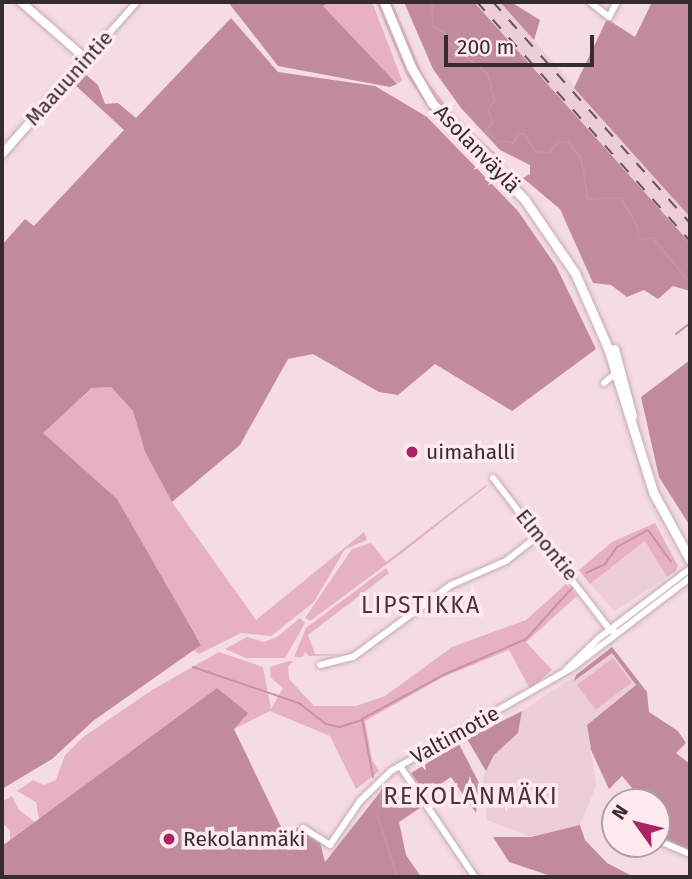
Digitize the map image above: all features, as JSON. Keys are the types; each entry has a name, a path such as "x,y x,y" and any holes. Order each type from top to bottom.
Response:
{"main road":[{"name":"Asolanväylä","path":"384,2 411,67 432,103 536,214 583,289 618,374 663,512 690,560"},
{"name":"Asolanväylä","path":"663,512 690,550"}],"street":[{"path":"21,2 86,59"},
{"name":"Maauunintie","path":"2,154 137,2"},
{"path":"590,2 608,17 617,2"},
{"name":"Elmontie","path":"493,478 614,629"},
{"path":"320,665 353,657 451,585 506,561 539,535"},
{"name":"Valtimotie","path":"303,828 330,845 360,801 400,766 565,671 690,569"},
{"name":"Valtimotie","path":"614,629 690,578"},
{"path":"400,766 475,877"},
{"path":"671,846 690,854"}],"shaded area":[{"path":"228,2 328,2 323,6 397,84 390,87 278,66"},
{"path":"328,2 372,2 402,80 397,84 322,5"},
{"path":"376,2 380,2 401,55 449,138 407,76"},
{"path":"387,2 392,2 424,77 454,116 495,153 494,160 445,116 416,71"},
{"path":"404,2 474,2 690,243 690,291 673,286 658,299 644,290 627,297 611,285 593,283 560,209 523,178 530,174 530,165 500,150 461,108 433,69"},
{"path":"474,2 500,2 690,217 690,243"},
{"path":"500,2 511,2 540,20 534,40"},
{"path":"652,2 690,2 690,217 574,88 607,19 635,37"},
{"path":"231,18 278,72 375,86 427,117 518,211 556,266 596,349 512,411 435,364 398,395 379,392 313,354 288,359 240,445 172,502 145,452 133,411 111,387 92,388 43,433 117,499 201,645 93,721 52,759 2,789 2,245 25,219 34,226 124,130 74,84 84,73 98,85 105,104 118,103 136,118"},
{"path":"690,360 690,526 659,477 641,397"},
{"path":"111,387 133,411 145,452 172,502 256,620 364,532 367,540 345,549 314,602 271,636 241,633 199,654 193,650 201,644 43,432 93,388"},
{"path":"486,485 402,553 310,621 305,618 352,549 371,543 386,562"},
{"path":"655,523 678,566 676,571 667,577 645,541 590,584 579,570 612,542"},
{"path":"646,541 667,577 615,611 590,584"},
{"path":"386,568 389,573 308,635 315,654 347,655 309,656 305,652 303,657 294,657 306,628"},
{"path":"566,584 577,596 526,642 552,670 530,689 509,650 443,677 365,721 372,760 379,771 356,789 330,736 270,711 234,729 217,688 39,820 36,802 17,791 33,780 44,785 56,780 65,755 82,738 152,690 219,652 263,667 271,709 283,688 271,678 270,667 289,661 293,661 288,667 289,679 314,706 356,706 385,696 452,647 526,620"},
{"path":"300,618 305,623 285,658 246,658 225,649 247,637 264,642 277,637"},
{"path":"612,647 647,692 649,712 678,731 686,743 676,753 690,764 690,851 671,842 671,788 632,788 622,776 609,788 591,750 587,725 636,685 612,653 574,681 576,675"},
{"path":"612,652 636,685 587,725 596,786 580,825 531,837 487,820 483,777 494,755 518,733 522,711"},
{"path":"613,658 632,683 596,710 577,685"},
{"path":"217,688 248,713 234,729 283,831 298,828 320,842 325,862 381,791 392,794 410,786 423,806 399,822 406,855 421,877 2,877 2,846"},
{"path":"522,711 518,733 494,755 486,771 467,739"},
{"path":"459,744 479,783 476,813 451,777 425,794 411,773"},
{"path":"12,796 19,810 35,822 10,840 10,830 2,823 2,802"},
{"path":"580,825 585,840 601,858 634,877 554,877 509,862 493,837 531,837"}],"waterway":[{"path":"432,2 433,27 445,33 448,42 488,74 494,101 488,111 493,123 485,131 496,140 513,143 519,134 524,134 536,152 549,153 559,142 568,142 581,158 588,199 621,198 637,226 639,239 653,238 690,283"},
{"path":"676,334 690,323"},
{"path":"586,573 605,564 617,547 648,530 671,562"},
{"path":"373,777 362,719 443,675 526,639 572,588"},
{"path":"193,667 299,703 326,724 340,727 361,720"},
{"path":"382,790 377,813 397,877"}],"railway":[{"path":"477,2 690,241"},
{"path":"493,2 690,223"}],"place":[{"name":"uimahalli","path":"412,452"},
{"name":"Rekolanmäki","path":"169,839"}],"district":[{"name":"LIPSTIKKA","path":"421,605"},
{"name":"REKOLANMÄKI","path":"471,797"}]}
